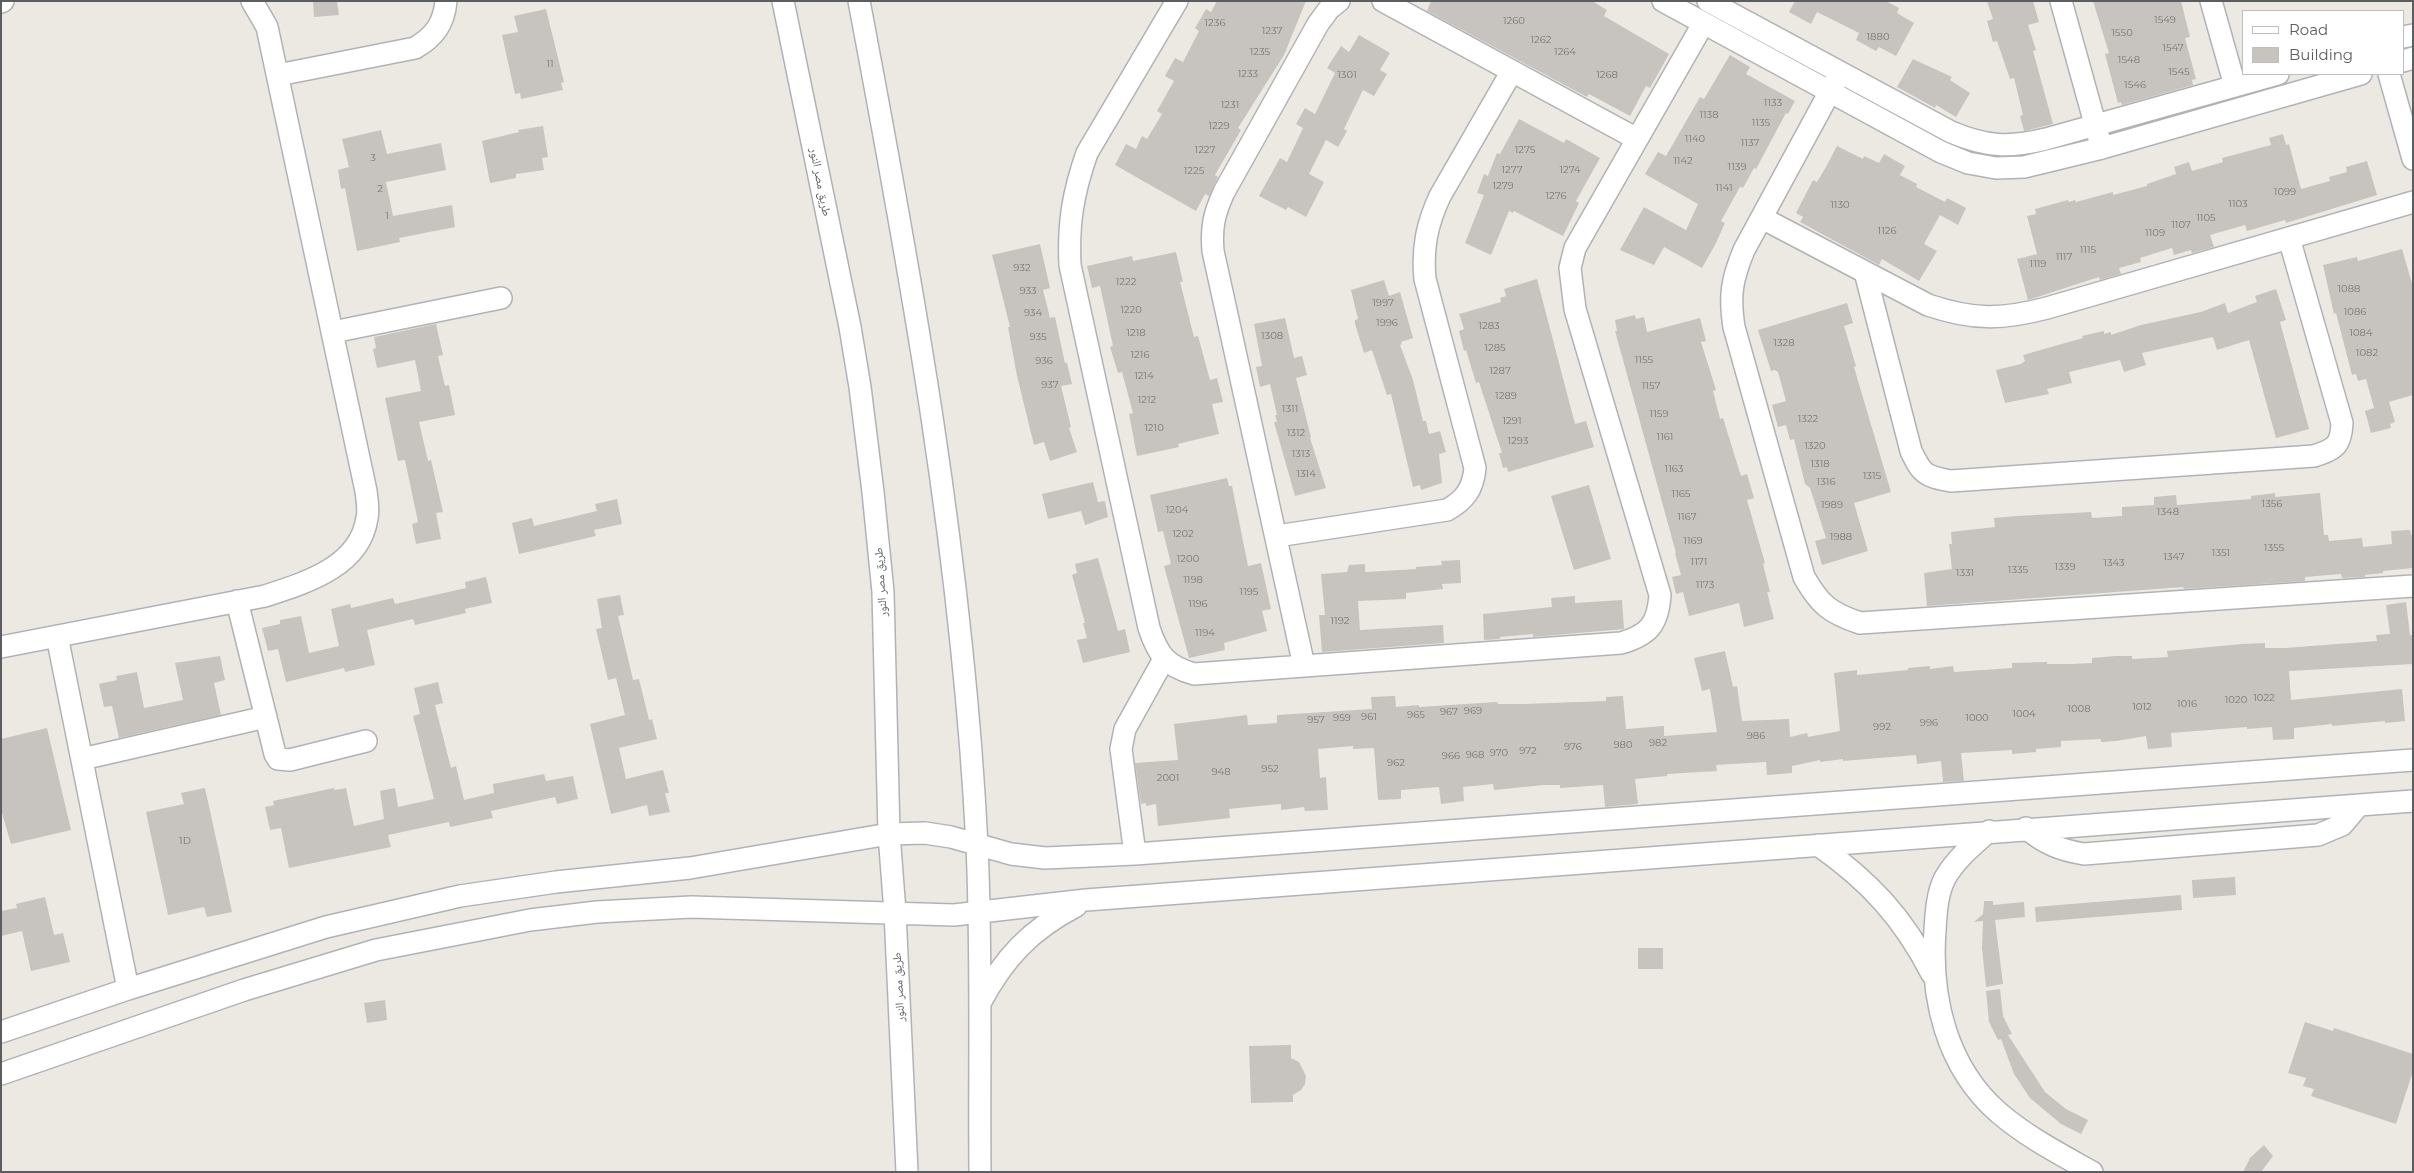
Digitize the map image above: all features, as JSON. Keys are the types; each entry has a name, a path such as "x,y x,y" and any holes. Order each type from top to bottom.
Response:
{"street":[{"path":"278,75 415,48 427,41 435,33 444,19 446,1"},
{"name":"طريق مصر النور","path":"783,1 850,327 860,387 883,592 889,834 896,912 907,1172"},
{"path":"859,1 906,250 937,449 960,638 977,845 980,1172"},
{"path":"1177,1 1087,153 1077,180 1071,208 1069,237 1070,266 1149,628 1154,644 1164,659 1178,670 1194,674 1622,643 1638,638 1651,627 1659,612 1660,594 1575,310 1570,268 1574,248 1703,24"},
{"path":"1304,666 1213,251 1211,231 1224,192 1318,24 1329,9 1339,1"},
{"path":"1384,1 1637,139"},
{"path":"1663,1 1941,152 1968,163 1996,168 2024,167 2102,148 2358,75"},
{"path":"1708,1 1951,132 1974,141 1998,146 2021,145 2096,126 2274,75"},
{"path":"2061,1 2102,148"},
{"path":"2211,1 2235,86"},
{"path":"1,647 265,596 291,587 340,564 358,544 367,518 366,491 267,27 253,2"},
{"path":"1277,536 1447,510 1459,503 1468,494 1474,482 1475,468 1425,279 1423,257 1425,236 1431,215 1440,196 1512,71"},
{"path":"1840,73 1734,274 1730,301 1734,327 1804,578 1816,600 1836,615 1860,623 2413,586"},
{"path":"2389,75 2413,159"},
{"path":"1762,218 1928,305 1956,314 1987,318 2017,316 2413,202"},
{"path":"1865,272 1911,450 1920,470 1932,478 1951,481 2314,456 2331,451 2342,439 2342,423 2289,238"},
{"path":"333,332 501,298"},
{"path":"237,601 275,754 278,759 284,761 366,741"},
{"path":"57,636 128,989"},
{"path":"1135,854 1121,749 1125,728 1164,659"},
{"path":"82,759 266,717"},
{"path":"1,1032 128,989 326,927 460,896 556,882 690,868 889,834 943,836 1011,854 1046,858 1135,854 2413,760"},
{"path":"1,1074 244,990 376,950 530,920 597,912 691,907 896,912 930,915 1086,900 2026,828 2413,801"},
{"path":"2026,828 2043,842 2063,851 2084,854 2318,835 2342,824 2359,804"},
{"path":"1989,831 1964,853 1944,879 1936,910 1934,976 1940,1014 1952,1050 1972,1084 1998,1112 2029,1135 2092,1172"},
{"path":"1818,845 1847,865 1897,915 1917,944 1934,976"},
{"path":"978,1006 991,982 1025,941 1049,920 1086,900"}],"building":[{"path":"313,1 337,1 339,15 314,17"},
{"path":"1217,1 1306,1 1284,55 1238,128 1241,130 1215,175 1218,177 1209,196 1205,194 1196,211 1115,165 1126,144 1136,149 1142,136 1147,139 1162,114 1157,111 1174,81 1165,76 1175,58 1183,62 1199,31 1195,28 1206,9 1211,12"},
{"path":"1431,1 1592,1 1607,10 1604,16 1669,54 1650,88 1646,86 1630,116 1589,94 1587,97 1427,11"},
{"path":"1795,1 1886,1 1899,8 1897,13 1914,23 1896,56 1879,47 1876,51 1856,40 1859,33 1817,12 1811,24 1789,12"},
{"path":"1987,1 2033,1 2039,22 2028,25 2036,50 2033,51 2053,124 2024,131 2020,116 2023,115 2014,78 2010,79 1997,41 1993,42 1987,21 1993,19"},
{"path":"2093,1 2181,1 2190,37 2185,38 2196,79 2192,80 2193,85 2122,105 2121,102 2118,103 2105,54 2109,53"},
{"path":"546,9 564,82 561,83 563,90 521,99 520,93 515,94 502,35 518,32 514,16"},
{"path":"1359,35 1390,53 1380,70 1387,74 1374,96 1363,90 1344,129 1347,131 1338,147 1326,140 1309,174 1324,182 1306,217 1288,207 1286,210 1259,196 1280,158 1287,162 1303,128 1296,124 1305,108 1315,114 1335,73 1327,68 1341,46 1349,52"},
{"path":"1730,55 1750,67 1746,74 1795,101 1788,114 1786,113 1756,169 1754,168 1743,188 1740,187 1721,221 1725,223 1715,245 1702,268 1664,247 1654,265 1620,250 1644,207 1686,230 1698,204 1645,174 1658,152 1666,156 1700,97 1704,99"},
{"path":"1913,59 1952,77 1950,80 1970,93 1956,117 1936,105 1935,108 1897,87"},
{"path":"1519,119 1564,143 1566,139 1600,158 1576,201 1579,203 1563,236 1514,211 1513,213 1509,211 1491,255 1465,243 1484,195 1477,193 1484,174 1488,176 1497,153 1500,154"},
{"path":"543,126 548,157 542,158 544,170 516,174 516,178 490,183 482,141 519,132 518,130"},
{"path":"381,130 387,154 441,143 446,170 386,182 393,216 452,205 455,227 399,238 400,242 357,251 345,188 341,189 338,170 349,167 342,139"},
{"path":"2283,134 2286,145 2289,144 2301,189 2330,181 2329,177 2347,172 2346,167 2367,161 2377,195 2286,223 2285,220 2247,231 2245,225 2210,235 2214,247 2192,253 2191,250 2174,255 2172,248 2140,258 2141,262 2119,268 2121,274 2100,280 2099,277 2028,300 2017,259 2037,254 2027,216 2036,214 2035,209 2068,200 2069,202 2075,200 2076,202 2113,192 2113,195 2147,186 2147,184 2176,174 2174,167 2189,162 2192,171 2223,162 2222,158 2271,145 2269,138"},
{"path":"1837,146 1863,159 1864,156 1879,163 1884,154 1905,166 1900,175 1917,184 1916,187 1945,202 1947,198 1966,208 1958,225 1940,215 1924,244 1937,251 1919,281 1882,259 1879,265 1800,222 1803,217 1796,213 1813,180 1817,182"},
{"path":"1040,244 1050,288 1043,290 1050,318 1055,317 1065,363 1067,363 1072,384 1061,386 1071,427 1069,428 1077,452 1050,461 1044,442 1034,445 1017,376 1008,327 1010,327 992,255"},
{"path":"2402,249 2413,287 2413,395 2389,402 2395,422 2390,424 2391,428 2371,433 2365,411 2374,408 2366,379 2358,381 2356,374 2352,375 2336,313 2334,314 2323,265 2357,257 2358,261"},
{"path":"1176,252 1183,282 1180,282 1194,337 1198,336 1210,380 1217,378 1223,402 1212,404 1219,434 1178,444 1179,447 1137,456 1129,414 1133,413 1122,372 1118,373 1110,347 1113,346 1100,286 1092,288 1087,266 1132,256 1133,261"},
{"path":"1537,279 1575,424 1586,421 1594,447 1508,472 1507,467 1503,468 1499,453 1502,453 1479,382 1476,383 1466,350 1464,351 1459,331 1464,329 1459,314 1501,302 1500,298 1506,296 1504,289"},
{"path":"1384,280 1389,296 1400,292 1413,338 1401,342 1402,344 1400,345 1413,380 1423,421 1426,421 1429,434 1440,431 1446,452 1439,454 1442,483 1421,490 1420,485 1413,487 1391,394 1387,395 1372,350 1364,353 1355,324 1355,320 1358,319 1351,290"},
{"path":"2276,289 2286,320 2280,322 2309,429 2276,438 2249,340 2217,350 2213,337 2142,353 2146,365 2124,372 2120,360 2069,372 2072,383 2047,389 2049,394 2005,403 1996,370 2021,364 2025,361 2023,355 2083,338 2082,336 2104,331 2104,334 2111,332 2111,335 2141,325 2201,312 2225,303 2228,313 2257,302 2255,296"},
{"path":"1847,303 1853,323 1844,326 1856,366 1854,367 1891,492 1854,503 1868,551 1822,565 1815,541 1826,538 1810,488 1805,484 1794,439 1790,440 1786,425 1778,427 1772,405 1786,401 1778,372 1775,370 1771,371 1758,330"},
{"path":"1635,315 1636,319 1644,317 1647,332 1700,318 1706,341 1701,342 1716,390 1713,391 1720,419 1723,418 1741,476 1747,474 1754,498 1747,500 1765,563 1763,564 1770,592 1767,592 1774,619 1744,627 1739,603 1689,616 1683,592 1676,594 1672,577 1681,575 1676,553 1615,331 1617,331 1615,320"},
{"path":"1285,318 1294,358 1302,356 1307,375 1296,378 1310,438 1326,488 1295,496 1274,422 1277,422 1275,415 1277,415 1270,384 1260,387 1256,367 1262,366 1254,324"},
{"path":"436,324 443,355 438,356 445,386 449,385 455,415 419,422 428,461 431,460 443,512 436,513 441,539 416,544 412,524 418,522 405,460 398,461 385,398 421,391 415,360 377,368 373,349 376,348 374,337"},
{"path":"1227,478 1229,486 1232,486 1248,566 1261,563 1271,609 1262,611 1267,631 1224,643 1225,650 1189,658 1164,566 1171,564 1163,531 1158,532 1150,495"},
{"path":"1093,482 1098,502 1105,501 1108,517 1085,525 1081,511 1048,519 1042,494"},
{"path":"1589,485 1611,559 1574,570 1551,496"},
{"path":"2275,493 2275,497 2320,493 2324,535 2328,535 2329,541 2362,538 2363,547 2392,544 2391,531 2410,530 2411,535 2413,535 2413,568 2383,571 2383,573 2365,575 2365,577 2342,578 2341,574 2305,577 2305,581 2184,589 2183,587 1927,606 1924,573 1952,569 1949,544 1952,544 1951,532 1995,527 1994,518 2091,512 2092,518 2122,516 2122,507 2154,505 2154,497 2176,495 2177,505 2251,499 2251,496"},
{"path":"617,499 622,524 594,530 596,536 519,554 512,523 532,518 534,526 597,511 595,504"},
{"path":"1098,558 1118,631 1125,629 1130,652 1083,663 1077,640 1087,638 1083,623 1085,623 1072,575 1077,573 1075,564"},
{"path":"1460,560 1461,583 1442,584 1443,589 1406,593 1406,599 1358,601 1360,630 1443,625 1444,643 1322,652 1319,615 1325,615 1321,574 1347,572 1349,565 1365,564 1365,572 1416,569 1416,567 1442,565 1441,561"},
{"path":"486,577 492,603 465,609 466,613 415,625 413,619 367,630 375,665 345,672 344,668 286,682 278,649 268,651 262,628 280,624 280,620 301,616 309,653 339,646 331,609 350,604 351,608 393,598 395,604 466,588 465,582"},
{"path":"620,595 624,615 618,616 633,680 639,679 649,720 652,719 657,739 619,748 626,779 663,770 669,793 665,793 670,812 649,816 647,805 611,814 590,724 625,715 616,678 608,680 596,629 602,628 597,599"},
{"path":"1575,596 1575,603 1622,600 1624,629 1533,637 1533,634 1484,640 1483,614 1552,607 1551,598"},
{"path":"2406,602 2410,635 2413,635 2413,664 2289,671 2291,700 2402,689 2405,721 2332,726 2332,724 2294,728 2294,739 2273,740 2272,727 2247,729 2247,727 2171,733 2172,747 2148,749 2146,736 2101,742 2101,739 2061,741 2061,747 2036,749 2036,752 2012,754 2012,750 1961,753 1964,781 1943,782 1941,761 1917,764 1916,755 1843,761 1843,759 1820,762 1820,760 1792,766 1792,773 1767,775 1766,762 1716,765 1717,771 1667,774 1667,776 1635,779 1638,804 1605,807 1603,785 1560,788 1560,785 1544,785 1494,790 1493,784 1463,787 1464,801 1441,804 1439,787 1401,790 1401,799 1378,800 1374,748 1353,749 1353,746 1318,749 1320,778 1326,777 1328,810 1305,811 1304,807 1281,810 1281,804 1258,806 1229,809 1230,818 1158,826 1156,804 1146,806 1146,803 1141,804 1135,763 1178,760 1174,724 1247,715 1248,725 1277,723 1277,715 1372,709 1371,697 1395,696 1396,707 1419,705 1419,707 1497,702 1498,704 1524,704 1606,701 1606,697 1623,696 1626,729 1664,726 1664,736 1717,732 1710,689 1702,691 1694,658 1725,651 1733,687 1737,686 1742,721 1789,719 1790,737 1807,733 1808,737 1840,731 1834,673 1857,670 1857,675 1930,666 1930,669 1953,666 1954,672 2012,668 2012,663 2047,662 2047,664 2070,664 2092,663 2092,658 2115,656 2132,656 2132,659 2168,657 2167,651 2242,644 2265,643 2265,648 2285,648 2377,641 2376,635 2390,634 2386,605"},
{"path":"220,656 225,680 214,683 221,715 119,738 112,706 104,707 99,684 117,680 116,676 137,672 144,708 183,700 175,663"},
{"path":"438,682 443,703 435,705 451,768 456,766 464,800 494,793 493,784 544,774 546,781 573,776 578,799 557,804 555,797 491,811 493,818 450,827 449,822 388,835 391,847 289,868 281,828 270,830 265,807 274,805 273,801 334,788 335,790 346,788 354,826 384,819 380,791 395,788 398,807 434,799 413,716 420,714 414,688"},
{"path":"47,728 71,830 11,844 1,810 1,739"},
{"path":"205,788 232,912 207,917 204,907 168,915 146,812 184,804 181,793"},
{"path":"2235,877 2236,895 2193,898 2192,880"},
{"path":"2181,895 2182,910 2036,922 2035,907"},
{"path":"45,897 54,935 63,933 70,962 31,971 22,931 1,936 1,911 17,908 16,904"},
{"path":"1984,901 1993,901 1993,905 2024,902 2025,917 1995,920 2003,984 1986,987 1982,948 1983,921 1974,922 1983,914"},
{"path":"1638,948 1663,948 1663,969 1638,969"},
{"path":"2000,989 2003,1016 2012,1034 2008,1035 2045,1092 2066,1109 2088,1120 2081,1134 2061,1124 2030,1098 2014,1074 2001,1039 1998,1040 1989,1022 1986,991"},
{"path":"385,1000 387,1020 367,1023 364,1003"},
{"path":"2305,1022 2333,1031 2334,1028 2413,1054 2413,1071 2396,1124 2311,1096 2314,1089 2303,1086 2306,1078 2288,1073"},
{"path":"1291,1045 1291,1058 1299,1062 1306,1076 1305,1084 1301,1090 1293,1095 1293,1102 1251,1103 1249,1046"},
{"path":"2264,1145 2273,1156 2261,1172 2243,1172 2250,1158"}]}
